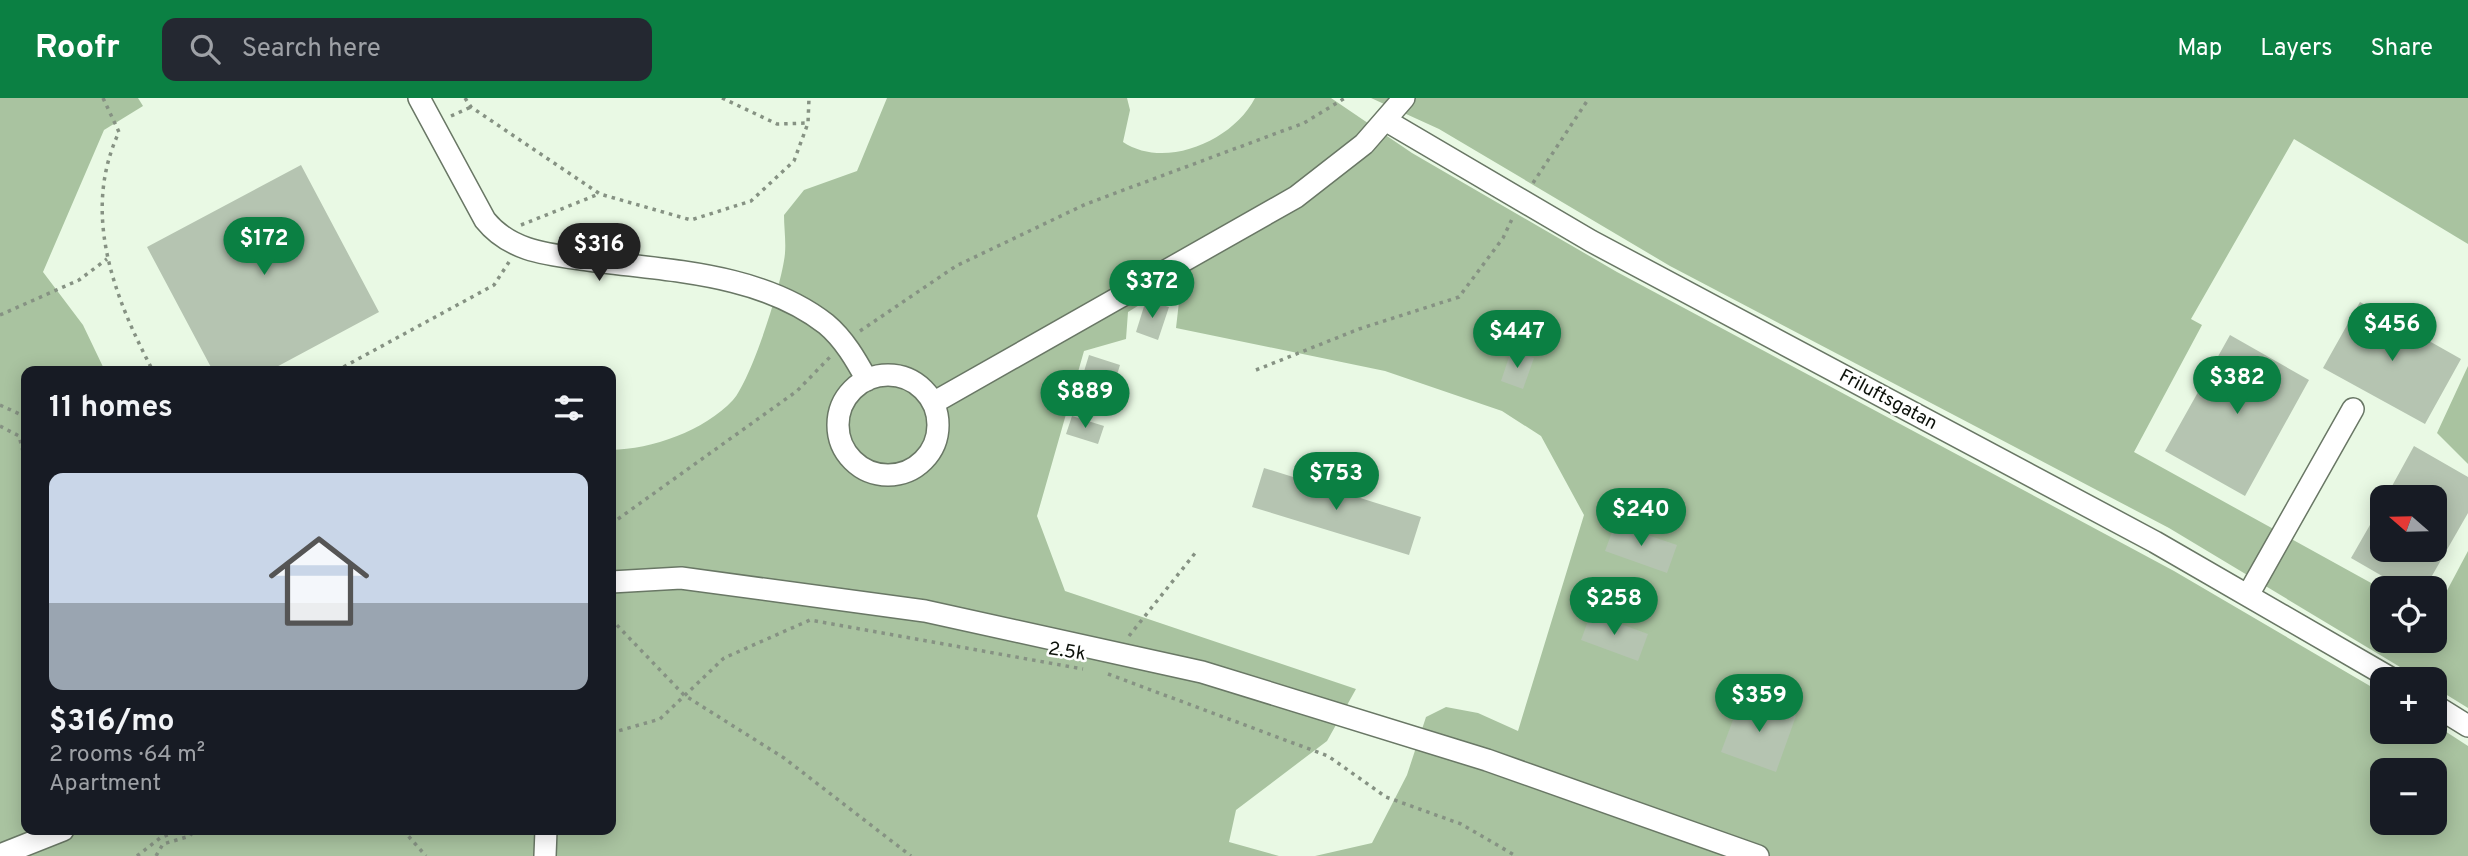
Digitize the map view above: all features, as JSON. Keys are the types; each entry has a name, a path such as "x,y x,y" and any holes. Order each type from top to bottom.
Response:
{"street":[{"path":"419,98 485,220 505,240 532,251 724,279 750,286 798,306 827,325 844,342 867,380"},
{"path":"933,403 1296,197 1364,144 1404,98"},
{"name":"Friluftsgatan","path":"1385,120 1661,280 2018,468 2248,595 2371,667"},
{"path":"882,376 905,378 924,390 933,403 938,418 932,450 922,462 908,471 892,475 868,471 854,462 844,449 839,425 841,410 849,395 867,380 882,376"},
{"path":"2248,595 2353,409"},
{"path":"616,582 681,578 926,611 1202,671 1487,760 1758,856"},
{"path":"2447,713 2468,726"},
{"path":"0,855 50,835"},
{"path":"545,856 546,835"}],"path":[{"path":"103,98 119,132 107,158 100,200 107,259 124,315 150,366"},
{"path":"465,98 471,107 492,122 600,194 691,220 751,201 794,161 808,123 809,98"},
{"path":"722,98 777,124 808,123"},
{"path":"616,520 797,391 844,342 956,266 1086,204 1304,123 1345,98"},
{"path":"1255,370 1359,329 1459,297 1503,238 1522,200 1589,98"},
{"path":"345,366 494,285 506,269 505,240 600,194"},
{"path":"0,315 79,281 107,259"},
{"path":"0,405 21,415"},
{"path":"0,426 19,436 21,444"},
{"path":"1116,652 1196,552"},
{"name":"2.5k","path":"616,732 660,719 724,658 810,620 1087,669"},
{"path":"616,624 684,695 784,758 911,856"},
{"name":"2.5k","path":"1101,671 1328,756 1386,797 1461,824 1516,856"},
{"path":"137,856 168,835"},
{"path":"156,856 163,844 191,835"},
{"path":"407,835 426,856"}],"green space":[{"path":"0,98 138,98 143,106 104,130 43,272 83,325 103,366 21,366 21,835 616,835 616,450 643,446 676,436 707,421 733,400 757,352 779,285 785,253 784,215 804,190 857,171 887,98 1127,98 1130,110 1123,142 1140,150 1158,153 1196,147 1215,138 1245,113 1255,98 1331,98 1412,153 1617,272 2174,571 2370,686 2370,744 2447,744 2447,732 2468,746 2468,856 1315,856 1372,843 1407,775 1426,717 1446,707 1478,713 1518,731 1584,515 1541,436 1502,411 1385,371 1176,328 1180,293 1154,296 1128,312 1126,339 1084,351 1037,516 1065,591 1356,689 1327,741 1236,810 1229,842 1279,856 0,856"},
{"path":"1371,98 2468,98 2468,244 2294,139 2191,319 2202,325 2134,452 2370,582 2370,649 2169,528 1670,266 1439,129"},
{"path":"2468,366 2468,464 2437,433"},
{"path":"2468,551 2468,708 2447,695 2447,667 2400,667 2377,653 2447,653 2447,591"}],"building":[{"path":"301,165 379,312 278,366 210,366 147,247"},
{"path":"1146,300 1169,307 1158,340 1136,332"},
{"path":"2360,302 2461,359 2425,424 2323,368"},
{"path":"2230,335 2309,380 2245,496 2165,451"},
{"path":"1511,351 1534,358 1523,389 1501,381"},
{"path":"1089,355 1120,365 1113,388 1082,378"},
{"path":"1072,416 1104,426 1098,444 1066,434"},
{"path":"2414,446 2468,477 2468,513 2447,550 2447,485 2393,485"},
{"path":"1264,468 1421,517 1409,555 1252,507"},
{"path":"1615,524 1677,545 1667,573 1605,551"},
{"path":"2370,525 2370,562 2440,562 2432,576 2382,576 2351,558"},
{"path":"1591,613 1648,634 1638,661 1581,640"},
{"path":"1742,696 1796,716 1776,772 1721,752"}]}
